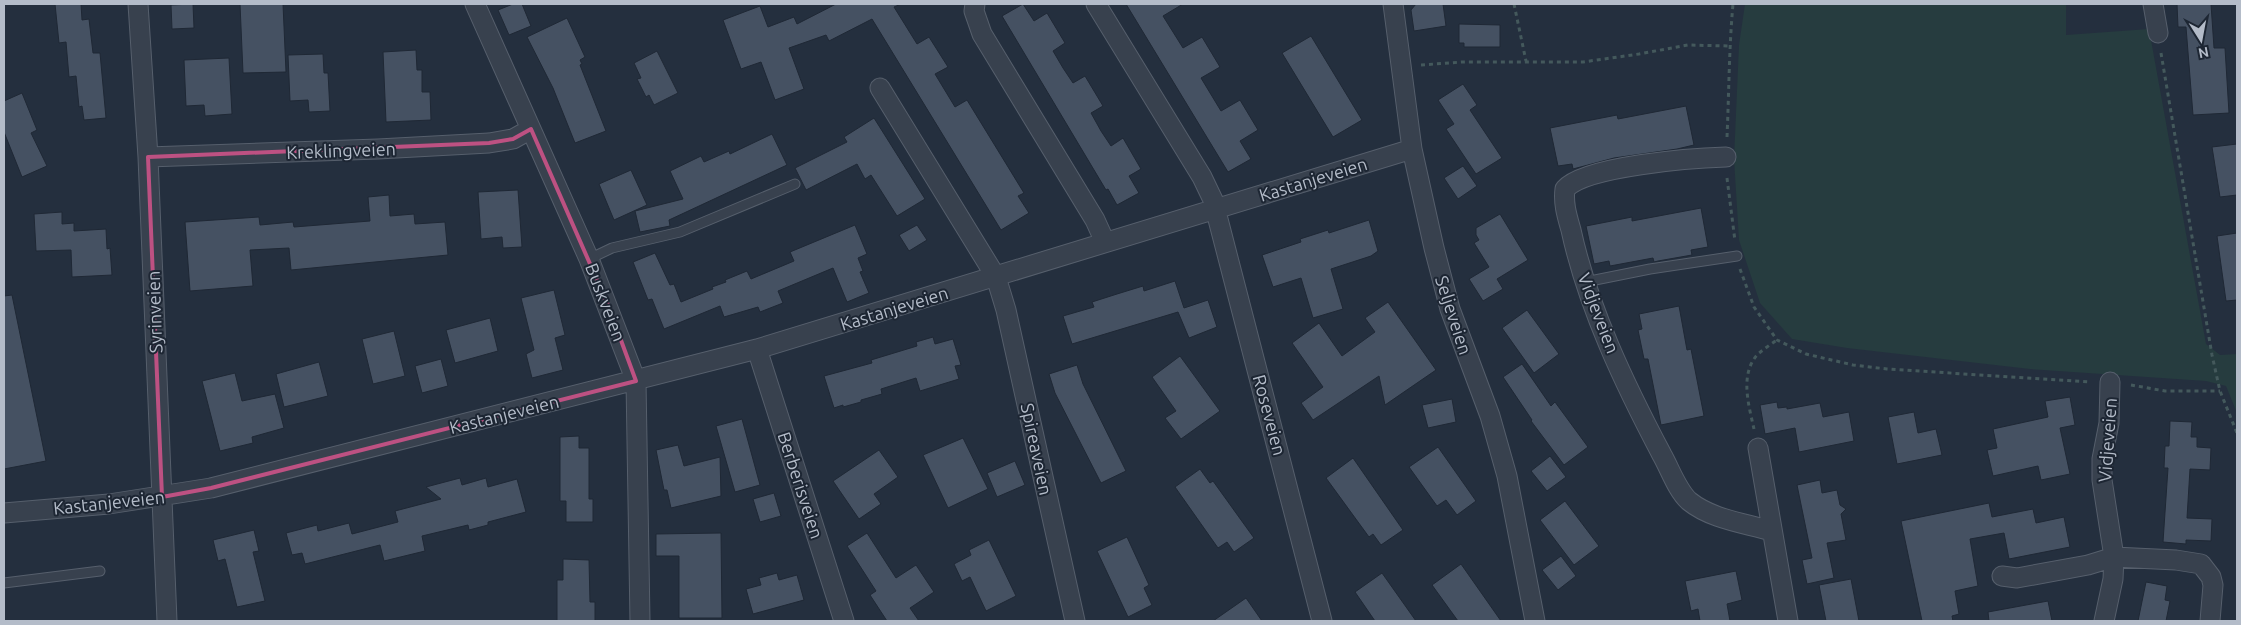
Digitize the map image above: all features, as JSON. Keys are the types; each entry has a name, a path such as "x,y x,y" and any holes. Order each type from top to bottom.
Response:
{"street":[{"name":"Syrinveien","path":"138,4 148,157 167,621"},
{"name":"Buskveien","path":"475,4 589,259 636,380 640,621"},
{"path":"976,4 974,11 982,34 1095,220 1105,242"},
{"path":"1096,4 1202,177 1213,200 1215,209"},
{"name":"Seljeveien","path":"1393,4 1412,148 1434,248 1448,300 1490,416 1507,476 1535,621"},
{"path":"2153,4 2158,32"},
{"path":"880,88 996,277"},
{"name":"Kreklingveien","path":"148,157 489,143 513,139 530,129"},
{"name":"Kastanjeveien","path":"4,513 162,497 229,484 757,349 1412,148"},
{"name":"Vidjeveien","path":"1726,157 1693,158 1611,171 1578,179 1569,184 1565,189 1564,199 1585,282 1601,324 1640,413 1688,500 1700,508 1719,516 1771,531"},
{"name":"Roseveien","path":"1215,209 1274,428 1322,621"},
{"name":"Spireaveien","path":"996,277 1006,310 1075,621"},
{"name":"Berberisveien","path":"757,349 844,621"},
{"name":"Vidjeveien","path":"2104,621 2113,579 2114,557 2102,480 2102,459 2109,423 2110,382"},
{"path":"1758,448 1788,621"},
{"path":"2002,576 2017,578 2114,557 2176,560 2201,564 2211,577 2213,585 2210,621"}],"lane":[{"path":"589,259 612,248 680,232 795,184"},
{"path":"1585,282 1737,256"},
{"path":"4,583 100,571"}],"path":[{"path":"1514,4 1526,61"},
{"path":"1733,4 1729,46 1726,157 1730,213 1738,264 1754,307 1777,340 1806,354 1853,365 1887,369 2078,383 2110,382 2165,391 2220,391"},
{"path":"2158,32 2212,355 2220,391 2237,434"},
{"path":"1401,67 1462,62 1583,62 1640,54 1688,44 1729,46"},
{"path":"1758,448 1748,402 1747,380 1751,364 1758,355 1777,340"}],"highlighted area":[{"path":"531,129 608,305 636,381 211,488 162,497 148,157 489,143 513,139"}],"green space":[{"path":"1745,4 2066,4 2066,35 2149,29 2206,344 2220,355 2237,354 2237,413 2226,386 2206,381 2030,369 1847,348 1792,339 1760,303 1739,240 1734,159 1739,45"}],"building":[{"path":"55,4 81,4 82,20 89,19 93,53 100,53 106,118 84,120 82,106 79,107 76,76 69,77 66,42 59,43"},
{"path":"193,4 194,28 172,29 171,5"},
{"path":"240,4 283,4 286,72 243,73"},
{"path":"513,4 522,4 531,26 509,35 498,10"},
{"path":"836,4 901,4 894,7 917,44 929,37 948,67 935,74 955,107 967,100 1024,193 1018,196 1029,213 1001,230 872,19 829,41 826,35 789,48 804,89 775,100 761,62 741,69 723,20 760,6 768,27 794,17 797,24"},
{"path":"1023,4 1034,21 1047,13 1065,43 1053,51 1063,68 1073,83 1085,76 1103,106 1091,113 1101,131 1111,146 1123,138 1141,169 1129,176 1139,193 1117,205 1108,189 1106,190 1002,16"},
{"path":"1126,4 1183,4 1163,16 1183,48 1202,37 1220,67 1201,78 1221,111 1240,100 1258,130 1240,141 1251,159 1228,172"},
{"path":"1416,4 1443,4 1446,26 1414,31 1411,10"},
{"path":"2177,4 2211,4 2214,48 2225,48 2229,113 2193,115 2186,27 2178,27"},
{"path":"567,18 585,57 580,60 582,64 580,65 606,131 575,143 553,88 527,37"},
{"path":"1459,24 1500,25 1500,47 1464,47 1464,43 1459,43"},
{"path":"1311,36 1362,120 1333,137 1282,53"},
{"path":"416,50 417,70 422,70 422,92 430,92 431,120 386,122 383,52"},
{"path":"657,51 678,93 654,105 649,95 646,97 637,79 641,78 634,63"},
{"path":"323,54 324,73 328,73 330,111 309,112 308,100 290,101 288,55"},
{"path":"229,58 232,114 205,116 204,105 186,106 184,60"},
{"path":"1463,84 1477,105 1470,110 1502,158 1476,174 1446,129 1454,124 1438,100"},
{"path":"22,93 37,130 31,133 47,166 22,177 4,132 4,101"},
{"path":"1686,106 1694,145 1614,158 1573,169 1572,164 1558,166 1550,128 1617,115 1618,119"},
{"path":"874,118 925,199 897,216 871,175 865,179 857,164 806,190 795,168 847,142 844,137"},
{"path":"772,134 787,165 669,220 670,226 640,232 635,211 683,199 670,171 701,156 704,162 729,151 730,154"},
{"path":"2237,144 2237,195 2220,197 2212,147"},
{"path":"1463,166 1477,186 1458,199 1444,178"},
{"path":"631,170 647,205 614,220 599,184"},
{"path":"518,190 522,247 503,248 502,237 481,239 478,192"},
{"path":"389,195 390,216 414,214 415,224 445,222 448,255 291,270 289,248 250,250 253,286 190,291 185,222 259,217 260,225 293,222 294,227 370,221 368,197"},
{"path":"1701,208 1708,247 1691,250 1692,255 1654,262 1653,258 1610,266 1609,261 1594,264 1586,226 1632,217 1632,221"},
{"path":"62,212 62,224 74,223 74,231 106,229 107,249 110,248 112,275 72,277 71,250 36,251 34,214"},
{"path":"1500,214 1528,260 1497,279 1503,289 1483,301 1469,279 1489,267 1474,243 1479,240 1476,235 1476,228"},
{"path":"1369,220 1378,251 1371,256 1331,269 1343,309 1313,318 1301,278 1273,287 1262,255 1301,242 1300,239 1328,230 1329,233"},
{"path":"855,225 867,254 858,258 863,271 860,272 869,293 847,302 833,268 778,291 783,303 760,312 758,307 724,317 720,306 664,329 652,299 648,300 633,262 655,253 670,285 674,284 681,302 713,289 712,287 726,282 725,280 747,271 751,279 794,261 790,252"},
{"path":"917,225 927,240 909,251 899,235"},
{"path":"2237,233 2237,300 2226,301 2217,236"},
{"path":"1175,281 1184,308 1208,300 1217,327 1189,338 1178,312 1072,344 1063,316 1094,307 1092,302 1117,294 1143,286 1144,291"},
{"path":"554,290 565,335 555,338 563,370 532,378 526,354 534,350 521,298"},
{"path":"12,295 46,461 4,469 4,296"},
{"path":"1388,302 1436,370 1385,405 1379,376 1313,420 1301,403 1323,387 1292,343 1319,323 1342,356 1375,332 1365,318"},
{"path":"1679,306 1687,350 1691,349 1704,416 1661,425 1648,359 1644,359 1638,330 1642,329 1639,314"},
{"path":"1527,310 1559,354 1534,373 1502,328"},
{"path":"490,318 498,351 455,363 446,330"},
{"path":"394,331 405,376 373,384 362,339"},
{"path":"933,337 935,344 953,339 961,365 955,366 959,379 920,391 916,378 881,389 882,394 861,400 861,402 834,408 824,376 872,363 871,360 917,346 916,342"},
{"path":"1180,356 1220,411 1181,439 1165,418 1176,411 1152,377"},
{"path":"441,359 448,386 422,393 415,366"},
{"path":"319,362 328,396 284,407 276,374"},
{"path":"1522,364 1551,406 1555,402 1588,447 1564,465 1531,421 1503,377"},
{"path":"1077,365 1083,384 1126,471 1101,483 1055,393 1049,374"},
{"path":"235,373 242,401 275,394 284,428 252,437 253,443 220,451 202,381"},
{"path":"2070,397 2075,425 2060,428 2070,474 2041,480 2038,466 1993,476 1987,450 1997,448 1993,429 2048,417 2045,401"},
{"path":"1452,399 1456,422 1428,428 1422,405"},
{"path":"1777,402 1778,408 1787,407 1787,409 1820,403 1823,417 1849,412 1854,441 1799,452 1795,428 1765,434 1760,405"},
{"path":"1914,412 1918,433 1936,429 1942,455 1897,464 1888,417"},
{"path":"742,419 760,485 735,492 716,426"},
{"path":"2170,421 2192,422 2191,437 2197,437 2197,447 2211,448 2210,470 2190,469 2187,518 2212,519 2211,541 2186,540 2186,544 2163,542 2168,468 2164,468 2165,446 2169,446"},
{"path":"579,436 579,448 589,448 589,499 593,499 593,522 566,522 566,501 560,501 560,437"},
{"path":"963,438 988,489 948,508 923,455"},
{"path":"678,445 684,466 720,457 721,496 671,508 667,490 664,490 656,450"},
{"path":"1438,447 1476,501 1457,515 1446,500 1437,506 1409,467"},
{"path":"879,450 898,477 874,494 881,504 859,519 833,481"},
{"path":"1550,456 1566,477 1547,491 1531,471"},
{"path":"1353,458 1403,530 1381,545 1373,534 1369,537 1326,478"},
{"path":"1015,461 1025,485 997,497 987,473"},
{"path":"1200,469 1210,483 1213,481 1254,538 1234,552 1227,542 1218,548 1175,487"},
{"path":"460,478 462,485 486,478 488,487 517,479 526,512 488,522 488,525 469,530 468,525 422,536 425,551 384,561 380,545 305,564 302,553 292,555 286,533 317,525 318,531 349,523 352,534 398,522 395,511 441,499 426,487"},
{"path":"1820,480 1822,493 1837,490 1840,505 1846,509 1841,514 1846,540 1827,543 1834,578 1807,584 1802,560 1812,558 1797,485"},
{"path":"774,493 781,516 760,522 753,499"},
{"path":"1565,501 1599,546 1574,565 1540,520"},
{"path":"1989,503 1992,517 2033,509 2036,523 2064,517 2070,547 2009,559 2004,533 1970,539 1978,586 1955,591 1959,614 1952,616 1953,621 1922,621 1901,521"},
{"path":"254,530 259,551 253,552 265,601 237,607 225,559 218,561 213,540"},
{"path":"721,533 722,618 679,618 679,556 656,556 656,534"},
{"path":"867,533 896,578 916,565 934,592 910,608 919,621 887,621 870,595 876,591 847,546"},
{"path":"1127,537 1149,585 1144,588 1152,605 1128,617 1097,551"},
{"path":"989,540 1016,596 986,611 970,577 962,581 954,564 971,555 969,550"},
{"path":"1561,556 1576,576 1558,590 1542,570"},
{"path":"563,559 589,560 590,602 595,602 595,621 557,621 557,580 563,580"},
{"path":"1461,564 1501,621 1458,621 1432,585"},
{"path":"1736,571 1742,600 1727,604 1730,621 1700,621 1698,609 1691,611 1685,581"},
{"path":"777,573 779,580 797,575 804,600 753,614 746,589 761,585 759,578"},
{"path":"1382,573 1416,621 1375,621 1355,592"},
{"path":"1851,579 1859,621 1826,621 1819,585"},
{"path":"2146,582 2167,586 2165,600 2170,601 2166,621 2138,621"},
{"path":"1246,598 1262,621 1213,621"},
{"path":"2048,601 2052,621 1989,621 1988,612"}]}
